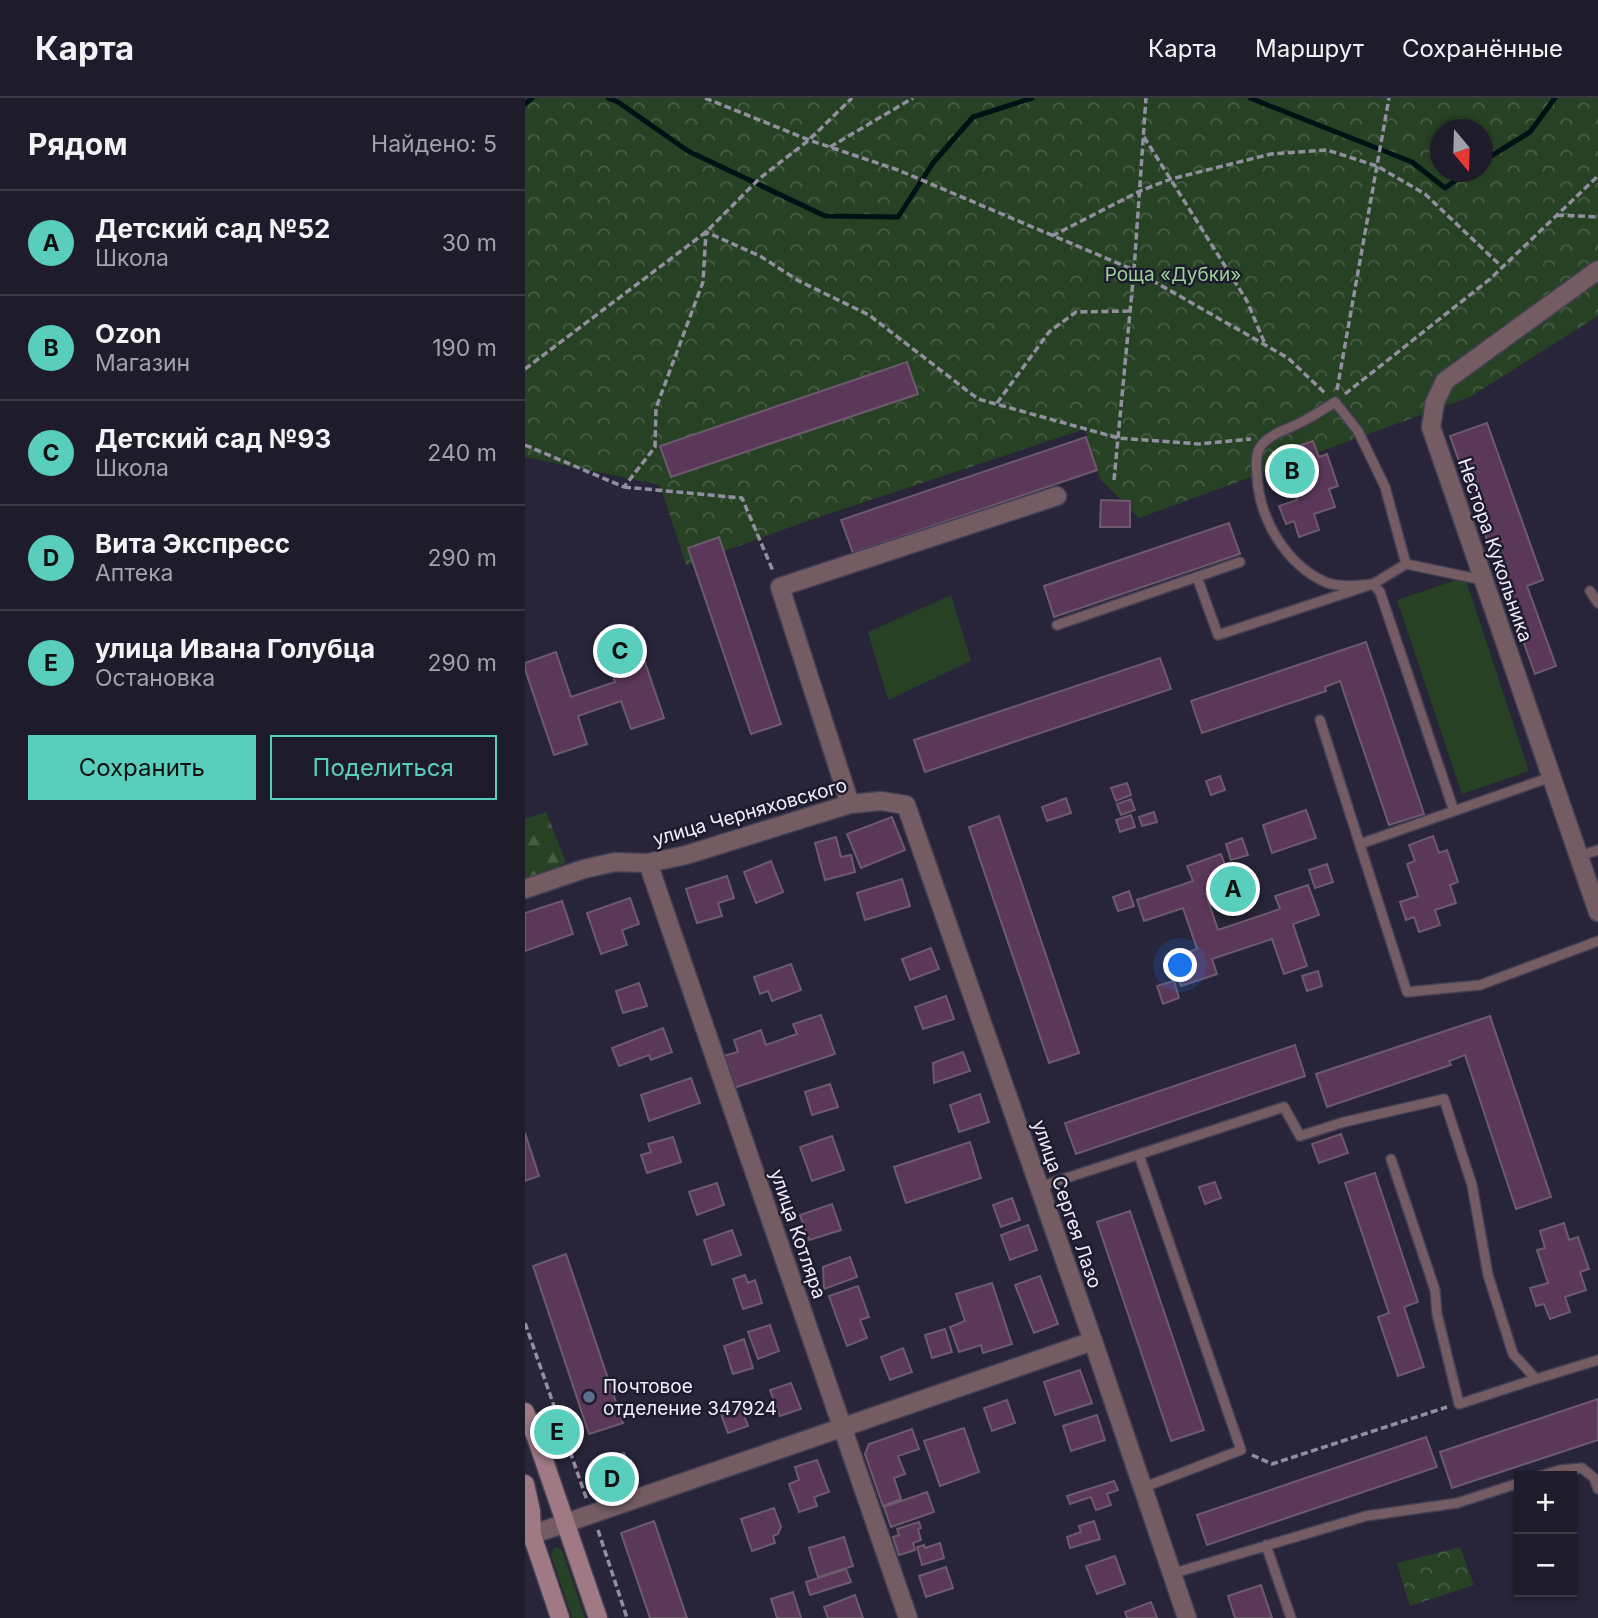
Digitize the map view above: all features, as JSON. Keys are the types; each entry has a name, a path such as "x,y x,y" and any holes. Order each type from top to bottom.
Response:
{"main road":[{"path":"525,1412 598,1618"},
{"path":"525,1484 531,1511 529,1536 560,1618"}],"street":[{"name":"Нестора Кукольника","path":"1598,270 1445,381 1435,402 1431,427 1598,912"},
{"path":"850,804 780,587 1057,496"},
{"name":"улица Черняховского","path":"525,889 615,862 648,863 686,855 850,804 881,801 906,805"},
{"name":"улица Сергея Лазо","path":"906,805 1187,1618"},
{"name":"улица Котляра","path":"648,863 908,1618"},
{"path":"529,1536 1093,1341"}],"lane":[{"path":"1373,584 1346,586 1327,583 1300,564 1275,535 1265,519 1257,484 1259,448 1271,438 1335,402 1358,431 1385,486 1406,564"},
{"path":"1057,625 1240,562"},
{"path":"1197,577 1218,635 1373,584 1406,564 1483,580"},
{"path":"1373,584 1380,593 1454,811"},
{"path":"1590,591 1598,603"},
{"path":"1320,720 1407,992 1480,985 1598,941"},
{"path":"1360,844 1551,777"},
{"path":"1579,856 1598,850"},
{"path":"1039,1187 1284,1107 1300,1136 1344,1122 1444,1100 1472,1185 1489,1275 1513,1354 1536,1379"},
{"path":"1139,1155 1241,1450 1142,1488"},
{"path":"1391,1159 1435,1290 1437,1314 1459,1404 1598,1360"},
{"path":"1557,1471 1582,1468 1594,1478 1598,1489"},
{"path":"1171,1574 1366,1516 1457,1503 1514,1485"},
{"path":"1266,1545 1291,1618"}],"path":[{"path":"705,98 809,140 898,170 1134,270 1288,358 1335,402"},
{"path":"525,369 706,232 760,178 809,140 852,98"},
{"path":"829,147 913,98"},
{"path":"1114,480 1134,270 1146,98"},
{"path":"1335,402 1389,98"},
{"path":"1143,135 1247,301 1266,346"},
{"path":"1052,236 1140,191 1171,179 1271,154 1327,150 1377,166 1425,194 1502,267"},
{"path":"1335,402 1502,267 1598,176"},
{"path":"1557,215 1598,216"},
{"path":"706,232 760,256 799,281 869,315 978,399 1118,438 1199,444 1271,438"},
{"path":"624,487 655,447 656,408 703,282 706,232"},
{"path":"997,404 1049,332 1076,312 1130,311"},
{"path":"525,445 624,487 741,498 780,587"},
{"path":"525,1323 627,1618"},
{"path":"1241,1450 1272,1464 1459,1404"}],"green space":[{"name":"Роща «Дубки»","path":"525,98 1598,98 1598,316 1470,397 1139,518 1100,479 1085,429 810,520 686,565 660,485 525,457"},
{"path":"1465,577 1529,771 1462,794 1397,600"},
{"path":"951,595 971,661 888,700 868,632"},
{"path":"546,812 566,862 551,871 525,880 525,819"},
{"path":"555,1547 562,1550 585,1618 572,1618 551,1554"},
{"path":"1460,1547 1474,1585 1410,1606 1397,1563"}],"building":[{"path":"907,362 918,394 671,477 660,446"},
{"path":"1487,423 1543,580 1527,586 1556,666 1535,674 1450,436"},
{"path":"1086,437 1097,470 853,553 841,520"},
{"path":"1313,441 1319,457 1327,454 1338,486 1329,489 1335,507 1314,514 1319,530 1299,537 1294,521 1286,524 1279,506 1297,500 1286,468 1295,465 1289,449"},
{"path":"1101,500 1130,501 1130,527 1100,527"},
{"path":"1229,523 1240,554 1054,617 1044,586"},
{"path":"719,537 781,724 751,734 688,548"},
{"path":"633,627 664,718 631,729 621,701 578,716 587,744 554,755 525,663 556,652 571,697 615,682 600,638"},
{"path":"1366,642 1424,814 1389,825 1340,681 1325,687 1326,691 1202,733 1191,701"},
{"path":"1160,658 1171,689 925,772 914,740"},
{"path":"1220,776 1225,790 1211,795 1206,781"},
{"path":"1127,783 1131,795 1116,801 1111,788"},
{"path":"1066,798 1071,813 1047,821 1042,807"},
{"path":"1131,799 1135,810 1121,815 1117,804"},
{"path":"1306,810 1316,838 1272,853 1263,825"},
{"path":"1154,812 1157,822 1142,826 1139,817"},
{"path":"1131,815 1135,827 1120,832 1116,820"},
{"path":"999,816 1079,1053 1049,1063 969,827"},
{"path":"892,817 905,850 861,868 847,834"},
{"path":"1433,836 1439,853 1447,850 1458,882 1450,885 1456,903 1435,910 1440,925 1419,932 1414,917 1406,920 1400,902 1418,896 1407,864 1415,861 1409,845"},
{"path":"836,837 841,857 851,855 855,872 825,880 815,843"},
{"path":"1242,838 1248,855 1231,860 1226,844"},
{"path":"1221,854 1232,885 1206,894 1218,930 1280,909 1275,896 1308,885 1319,915 1293,924 1307,966 1284,974 1272,939 1212,959 1217,974 1181,986 1171,958 1197,949 1183,908 1144,921 1137,900 1193,881 1187,866"},
{"path":"771,861 783,892 756,903 744,872"},
{"path":"1327,864 1333,882 1315,888 1309,870"},
{"path":"727,876 734,898 718,903 722,916 697,923 686,889"},
{"path":"902,879 910,906 865,920 857,893"},
{"path":"1129,891 1134,906 1118,911 1113,897"},
{"path":"630,898 639,924 622,930 627,945 601,954 587,913"},
{"path":"562,901 573,934 525,951 525,913"},
{"path":"931,948 939,969 910,980 902,959"},
{"path":"791,964 801,990 772,1001 768,991 760,994 754,977"},
{"path":"1318,971 1322,986 1307,991 1302,976"},
{"path":"1174,981 1179,998 1163,1004 1157,986"},
{"path":"639,983 647,1006 623,1013 616,991"},
{"path":"946,996 954,1019 923,1029 915,1007"},
{"path":"821,1015 835,1054 734,1088 723,1056 738,1052 734,1040 761,1030 766,1045 797,1034 793,1024"},
{"path":"1490,1016 1551,1197 1516,1209 1465,1055 1449,1061 1451,1065 1327,1107 1316,1074"},
{"path":"663,1028 672,1052 651,1060 649,1055 619,1066 612,1048"},
{"path":"1295,1045 1305,1076 1076,1154 1065,1123"},
{"path":"963,1052 970,1071 934,1083 933,1063"},
{"path":"691,1078 700,1103 649,1121 641,1095"},
{"path":"830,1084 838,1107 812,1115 805,1092"},
{"path":"980,1094 989,1122 959,1132 950,1105"},
{"path":"525,1133 539,1176 525,1181"},
{"path":"1341,1134 1348,1153 1319,1163 1312,1144"},
{"path":"832,1136 844,1170 812,1181 800,1147"},
{"path":"673,1137 681,1162 647,1173 641,1155 651,1152 648,1144"},
{"path":"970,1142 981,1178 906,1203 894,1167"},
{"path":"1375,1173 1418,1302 1404,1307 1424,1367 1398,1376 1378,1317 1389,1313 1345,1183"},
{"path":"1215,1182 1221,1198 1205,1204 1199,1187"},
{"path":"717,1183 724,1205 697,1215 689,1192"},
{"path":"1012,1198 1020,1220 1001,1227 993,1205"},
{"path":"832,1204 841,1230 809,1240 800,1215"},
{"path":"1130,1211 1204,1430 1171,1441 1097,1222"},
{"path":"1564,1223 1569,1240 1578,1237 1589,1269 1580,1272 1586,1290 1565,1297 1570,1312 1550,1319 1544,1304 1536,1306 1530,1288 1548,1283 1537,1250 1545,1248 1540,1231"},
{"path":"1028,1225 1037,1250 1010,1260 1001,1235"},
{"path":"732,1230 741,1255 712,1265 704,1240"},
{"path":"566,1254 623,1423 589,1434 533,1266"},
{"path":"850,1257 857,1277 824,1289 823,1267"},
{"path":"745,1275 748,1283 755,1280 762,1303 743,1309 733,1279"},
{"path":"1040,1276 1058,1324 1034,1333 1015,1285"},
{"path":"992,1283 1012,1344 983,1353 981,1345 959,1352 950,1327 965,1321 956,1294"},
{"path":"858,1286 869,1317 860,1320 867,1338 847,1346 829,1296"},
{"path":"770,1325 779,1351 758,1359 748,1332"},
{"path":"945,1329 952,1352 932,1358 925,1335"},
{"path":"744,1339 753,1368 733,1374 724,1346"},
{"path":"903,1348 912,1372 890,1380 881,1357"},
{"path":"1080,1370 1092,1403 1055,1415 1044,1382"},
{"path":"791,1383 801,1409 780,1416 770,1390"},
{"path":"1598,1399 1598,1440 1452,1488 1440,1452"},
{"path":"1007,1400 1015,1423 992,1431 984,1408"},
{"path":"741,1407 748,1426 728,1433 721,1414"},
{"path":"1097,1415 1105,1440 1071,1451 1063,1426"},
{"path":"964,1428 979,1472 940,1486 924,1441"},
{"path":"912,1429 919,1449 898,1456 905,1474 894,1478 901,1499 883,1506 865,1454 869,1444"},
{"path":"1426,1437 1437,1467 1207,1545 1197,1515"},
{"path":"624,1453 632,1477 609,1485 600,1461"},
{"path":"817,1460 829,1492 814,1497 817,1506 799,1512 789,1484 799,1480 795,1467"},
{"path":"1114,1481 1118,1490 1107,1494 1111,1505 1096,1510 1091,1497 1070,1504 1067,1496"},
{"path":"927,1492 934,1512 891,1527 884,1507"},
{"path":"774,1508 781,1527 778,1534 773,1536 775,1543 752,1551 741,1519"},
{"path":"654,1521 687,1618 650,1618 621,1533"},
{"path":"1094,1521 1100,1539 1070,1548 1067,1537 1081,1532 1079,1526"},
{"path":"919,1522 921,1540 913,1543 915,1550 899,1555 893,1537 899,1535 897,1529"},
{"path":"844,1537 853,1566 818,1577 809,1548"},
{"path":"940,1543 944,1558 922,1565 917,1547 924,1545 925,1548"},
{"path":"1115,1556 1125,1584 1097,1594 1086,1566"},
{"path":"946,1567 953,1588 926,1597 919,1576"},
{"path":"846,1569 851,1582 810,1595 806,1582"},
{"path":"1261,1585 1272,1618 1235,1618 1228,1596"},
{"path":"793,1592 801,1618 777,1618 771,1599"},
{"path":"855,1595 863,1618 828,1618 824,1607"},
{"path":"1151,1602 1157,1618 1127,1618 1125,1612"}],"waterway":[{"path":"525,104 532,98"},
{"path":"608,98 618,102 688,151 825,216 898,217 933,163 973,117 1032,98"},
{"path":"1250,98 1412,162 1430,176"},
{"path":"1493,155 1530,132 1555,98"},
{"path":"1437,182 1445,188 1453,182"}],"place":[{"name":"Ozon","path":"1292,471"},
{"name":"Детский сад №93","path":"620,651"},
{"name":"Детский сад №52","path":"1233,889"},
{"name":"Почтовое отделение 347924","path":"589,1397"},
{"name":"улица Ивана Голубца","path":"557,1432"},
{"name":"Вита Экспресс","path":"612,1479"}]}
